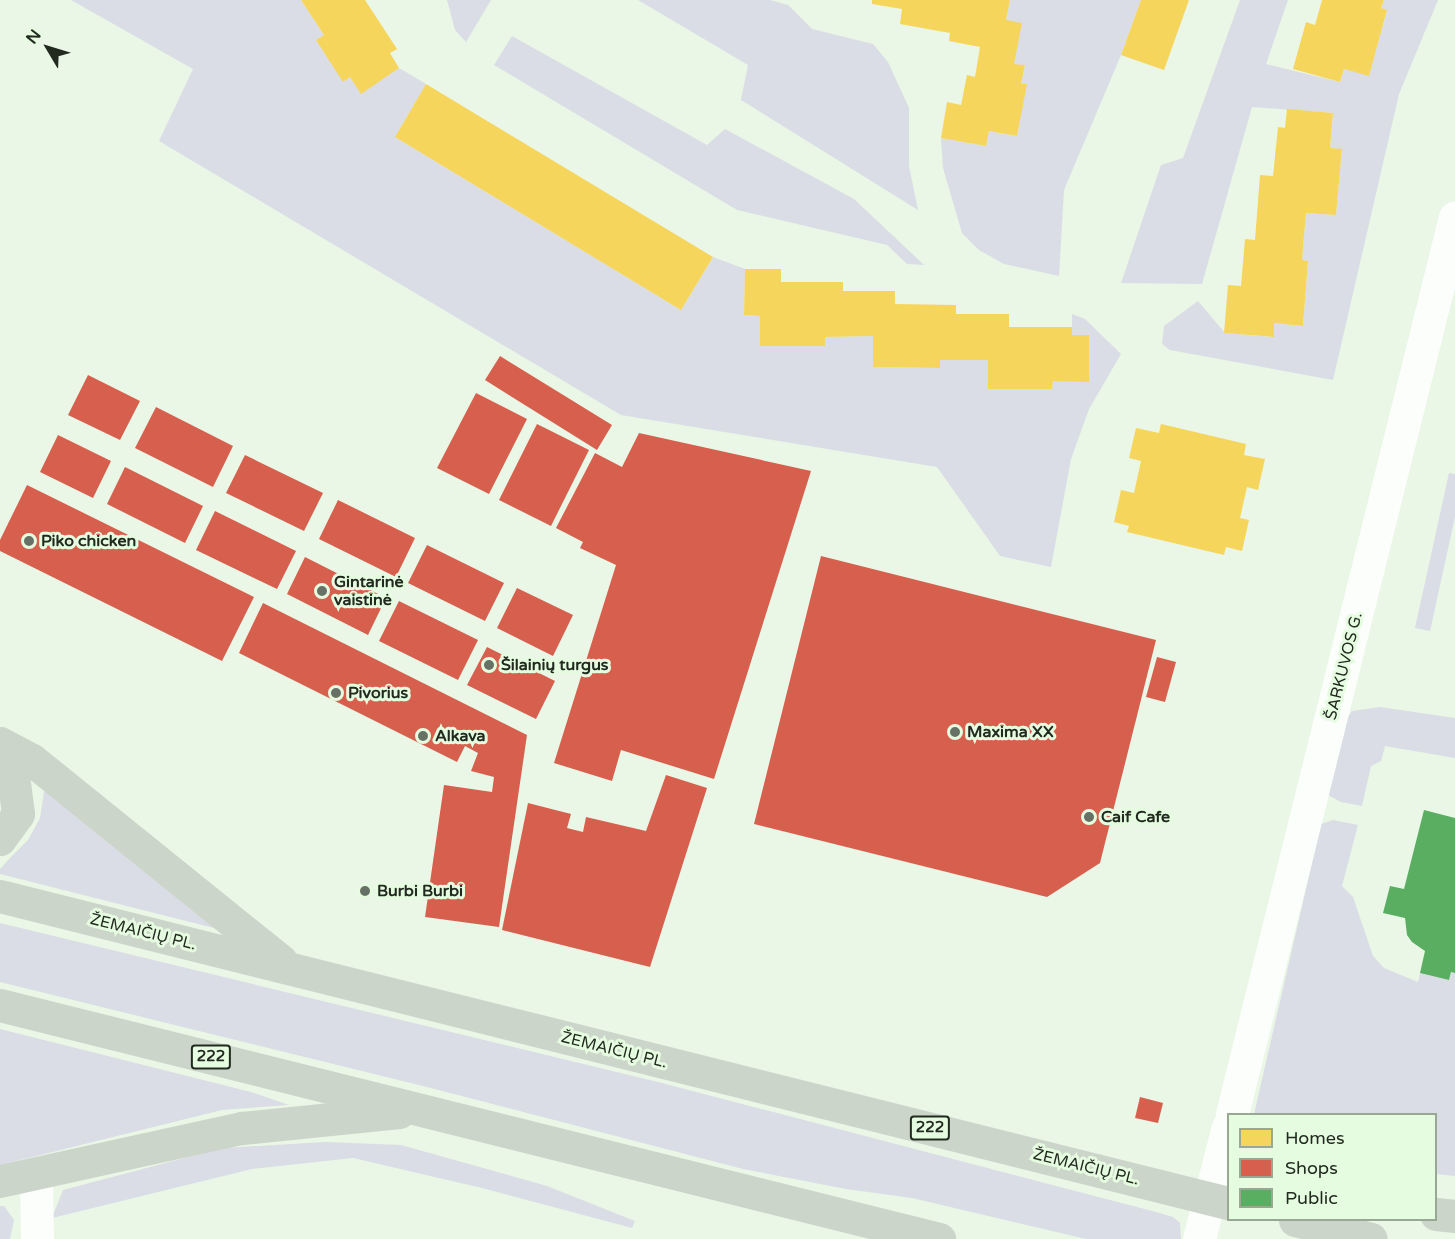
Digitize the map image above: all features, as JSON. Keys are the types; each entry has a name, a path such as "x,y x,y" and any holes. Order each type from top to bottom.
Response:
{"main road":[{"path":"0,743 32,760 290,968"},
{"path":"0,754 12,767 18,814 0,839"},
{"name":"ŽEMAIČIŲ PL.","path":"0,896 1222,1200"},
{"name":"222","path":"0,1005 422,1109 891,1233 939,1239"},
{"path":"0,1181 242,1128 422,1109"},
{"path":"1437,1214 1455,1216"},
{"path":"1299,1221 1371,1239"}],"street":[{"name":"ŠARKUVOS G.","path":"1232,1113 1455,217"},
{"path":"1199,1239 1222,1200 1227,1139"},
{"path":"36,1174 37,1239"}],"shaded area":[{"path":"71,0 301,0 324,35 316,40 344,81 350,77 361,93 399,68 426,84 395,137 681,310 713,257 745,269 744,315 760,316 760,346 825,346 825,337 873,336 873,367 940,368 940,360 988,360 988,389 1052,389 1053,381 1089,381 1089,335 1072,335 1072,314 1085,319 1121,354 1089,409 1071,459 1051,567 1000,556 937,467 621,415 159,141 193,69"},
{"path":"447,0 491,0 466,42 455,30"},
{"path":"638,0 770,0 788,5 812,29 873,44 888,62 909,108 909,166 918,210 741,100 748,65"},
{"path":"1010,0 1141,0 1121,55 1064,190 1059,276 1004,264 979,250 962,233 943,168 941,138 986,146 989,131 1017,136 1026,85 1021,84 1025,66 1014,64 1006,20"},
{"path":"1240,0 1288,0 1266,64 1340,82 1344,69 1369,75 1387,11 1381,8 1384,0 1438,0 1399,94 1333,380 1170,350 1162,344 1164,326 1198,301 1225,333 1273,337 1274,323 1303,326 1308,261 1302,260 1306,213 1336,215 1342,150 1330,148 1333,113 1252,107 1202,284 1121,283 1161,165 1183,158"},
{"path":"512,36 707,145 725,129 854,199 924,265 907,264 887,245 737,210 494,65"},
{"path":"1449,473 1455,474 1455,517 1430,631 1415,628"},
{"path":"1380,707 1455,718 1455,758 1385,746 1381,761 1371,766 1362,806 1341,802 1328,795 1343,724 1352,711"},
{"path":"45,786 210,919 214,928 0,874 0,869 28,840 40,818"},
{"path":"1333,820 1358,825 1342,886 1353,897 1373,956 1384,968 1418,982 1420,973 1449,980 1451,972 1455,973 1455,1176 1437,1174 1437,1113 1254,1113 1321,824"},
{"path":"0,923 662,1083 1156,1212 1173,1217 1180,1223 1181,1239 1086,1239 912,1198 846,1189 743,1169 427,1087 0,982"},
{"path":"0,1029 251,1092 289,1105 222,1110 0,1165"},
{"path":"325,1142 401,1145 547,1186 635,1221 632,1228 482,1188 353,1158 252,1169 52,1218 63,1190 222,1148"},
{"path":"0,1206 4,1206 14,1220 10,1239 0,1239"}],"building: Homes":[{"path":"301,0 365,0 397,49 390,53 399,68 361,94 350,77 343,82 316,40 324,35"},
{"path":"872,0 1010,0 1006,20 1022,23 1014,64 1025,65 1021,84 1027,84 1017,136 989,131 986,146 941,138 947,102 961,105 967,75 975,77 980,47 949,41 950,33 900,24 902,9 872,4"},
{"path":"1141,0 1189,0 1164,70 1121,55"},
{"path":"1322,0 1384,0 1381,8 1387,10 1369,76 1344,69 1340,82 1293,69 1306,22 1315,25"},
{"path":"426,84 713,257 681,310 395,137"},
{"path":"1287,109 1333,113 1330,148 1342,149 1336,215 1306,213 1302,260 1308,261 1303,326 1274,323 1274,337 1224,333 1228,285 1241,286 1245,239 1255,240 1260,175 1273,176 1278,127 1285,128"},
{"path":"745,269 781,269 781,282 843,282 843,291 895,291 895,304 956,305 956,314 1009,314 1009,327 1072,327 1072,335 1089,335 1089,382 1053,381 1052,389 988,389 988,360 940,360 940,368 873,367 873,336 825,337 825,346 760,346 760,316 744,315"},
{"path":"1161,424 1246,444 1244,455 1265,459 1258,490 1247,487 1240,518 1249,520 1242,551 1226,547 1224,555 1127,532 1129,526 1114,522 1121,490 1134,493 1141,461 1129,458 1136,428 1159,433"}],"building: Shops":[{"path":"500,356 612,425 597,450 485,380"},
{"path":"88,375 140,401 120,440 68,415"},
{"path":"476,393 527,419 489,494 437,468"},
{"path":"156,407 233,446 213,487 135,448"},
{"path":"537,424 589,450 551,526 499,500"},
{"path":"639,433 811,471 714,779 621,750 612,781 554,763 616,565 580,548 583,542 556,528 595,453 622,467"},
{"path":"58,435 111,461 93,498 40,472"},
{"path":"245,455 323,493 304,531 226,493"},
{"path":"125,467 203,506 185,543 107,504"},
{"path":"27,485 254,597 222,661 0,551 0,540"},
{"path":"338,500 415,538 396,577 319,539"},
{"path":"215,511 296,551 277,589 196,550"},
{"path":"427,545 504,583 485,621 408,583"},
{"name":"Maxima XX","path":"821,556 1156,640 1100,863 1047,897 754,824"},
{"path":"305,557 386,598 368,635 287,594"},
{"path":"517,588 573,615 553,656 497,628"},
{"path":"399,601 478,640 458,680 379,641"},
{"path":"263,603 527,735 499,927 425,917 444,785 492,792 494,777 471,771 478,753 465,746 457,762 239,653"},
{"path":"487,647 555,681 536,719 467,685"},
{"path":"1157,657 1176,662 1165,702 1146,697"},
{"path":"666,775 707,788 650,967 502,930 528,803 571,814 567,828 583,832 586,817 646,831"},
{"path":"1140,1097 1163,1103 1158,1123 1135,1118"}],"building: Public":[{"path":"1424,810 1455,818 1455,973 1451,972 1449,980 1420,973 1425,951 1412,942 1407,935 1405,918 1383,913 1390,886 1404,889"}],"place":[{"name":"Piko chicken","path":"29,541"},
{"name":"Gintarinė vaistinė","path":"322,591"},
{"name":"Šilainių turgus","path":"489,665"},
{"name":"Pivorius","path":"336,693"},
{"name":"Maxima XX","path":"955,732"},
{"name":"Alkava","path":"423,736"},
{"name":"Caif Cafe","path":"1089,817"},
{"name":"Burbi Burbi","path":"365,891"}]}
